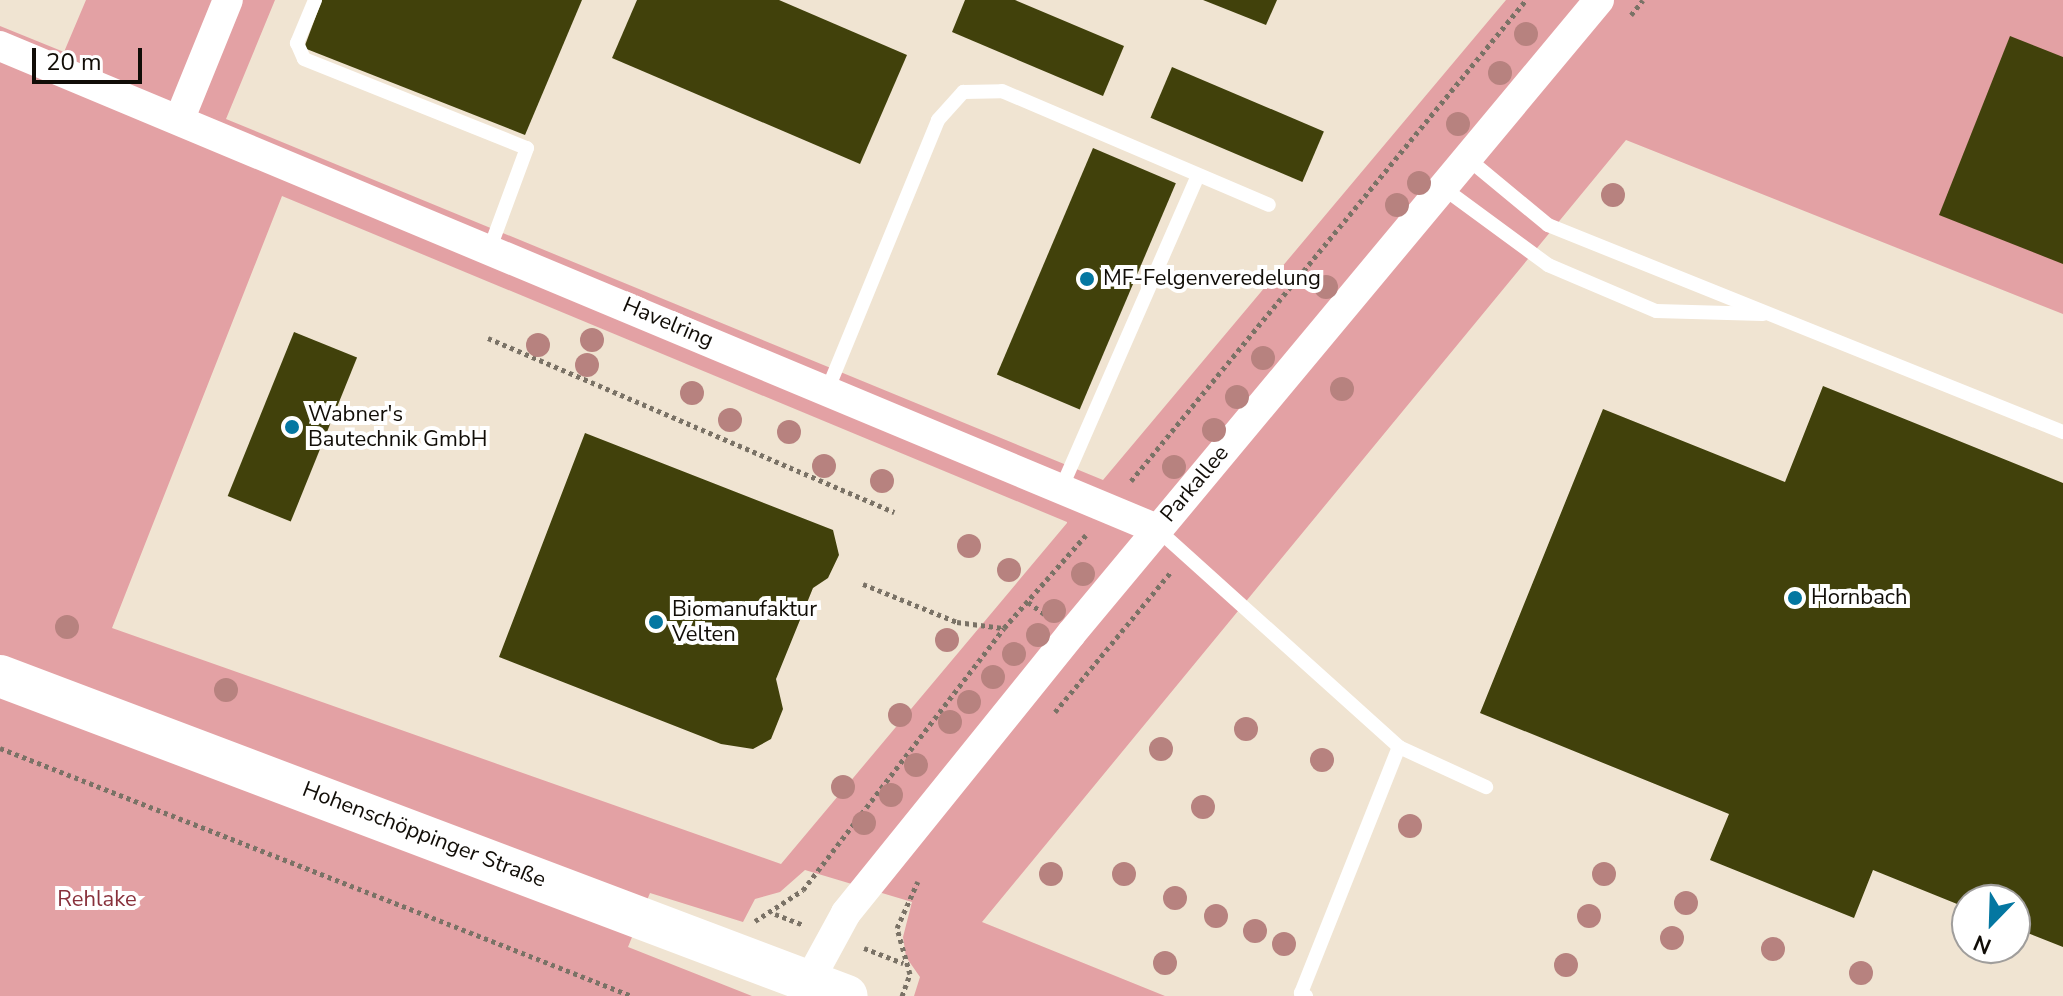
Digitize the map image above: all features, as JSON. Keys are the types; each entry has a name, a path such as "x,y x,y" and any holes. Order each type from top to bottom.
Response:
{"main road":[{"name":"Hohenschöppinger Straße","path":"0,676 847,996"}],"street":[{"path":"180,118 228,0"},
{"name":"Parkallee","path":"809,981 846,913 1157,529 1599,0"},
{"name":"Havelring","path":"0,46 180,118 1157,529"}],"lane":[{"path":"315,0 297,43 304,59 527,148 490,248"},
{"path":"827,391 938,120 949,102 963,92 1002,91 1269,205"},
{"path":"1467,158 1548,225 2063,432"},
{"path":"1061,489 1198,176"},
{"path":"1442,187 1548,265 1656,311 1773,314"},
{"path":"1157,529 1399,747 1486,787"},
{"path":"1306,996 1301,993 1399,747"}],"path":[{"path":"1623,24 1643,0"},
{"path":"488,338 894,512"},
{"path":"1052,717 1185,554"},
{"path":"863,584 957,622 1004,628"},
{"path":"0,748 632,996"},
{"path":"902,996 910,974 897,928 924,871"}],"green space":[{"name":"Rehlake","path":"86,0 275,0 226,119 1103,480 1506,0 2063,0 2063,314 1626,140 982,922 1165,996 914,996 920,977 906,957 903,937 912,902 805,870 780,892 755,899 743,922 650,893 628,947 752,996 0,996 0,26 64,52","holes":["282,196 1067,522 781,864 112,628"]}],"building":[{"path":"322,0 582,0 525,135 304,48"},
{"path":"637,0 779,0 907,55 860,164 612,58"},
{"path":"965,0 1015,0 1124,46 1103,96 952,32"},
{"path":"1203,0 1277,0 1266,25"},
{"path":"2010,36 2063,57 2063,264 1939,215"},
{"path":"1172,67 1324,131 1302,182 1151,118"},
{"name":"MF-Felgenveredelung","path":"1093,148 1176,183 1080,410 997,374"},
{"name":"Wabner's Bautechnik GmbH","path":"294,332 357,357 291,522 228,496"},
{"name":"Hornbach","path":"1823,386 2063,483 2063,947 2031,934 2031,884 1951,884 1951,902 1873,870 1854,918 1710,860 1729,814 1480,713 1603,409 1785,482"},
{"name":"Biomanufaktur Velten","path":"585,433 833,530 839,555 828,578 813,588 776,679 783,709 771,739 753,749 721,744 499,657"}],"place":[{"name":"MF-Felgenveredelung","path":"1087,279"},
{"name":"Wabner's Bautechnik GmbH","path":"292,427"},
{"name":"Hornbach","path":"1795,598"},
{"name":"Biomanufaktur Velten","path":"656,622"}]}
